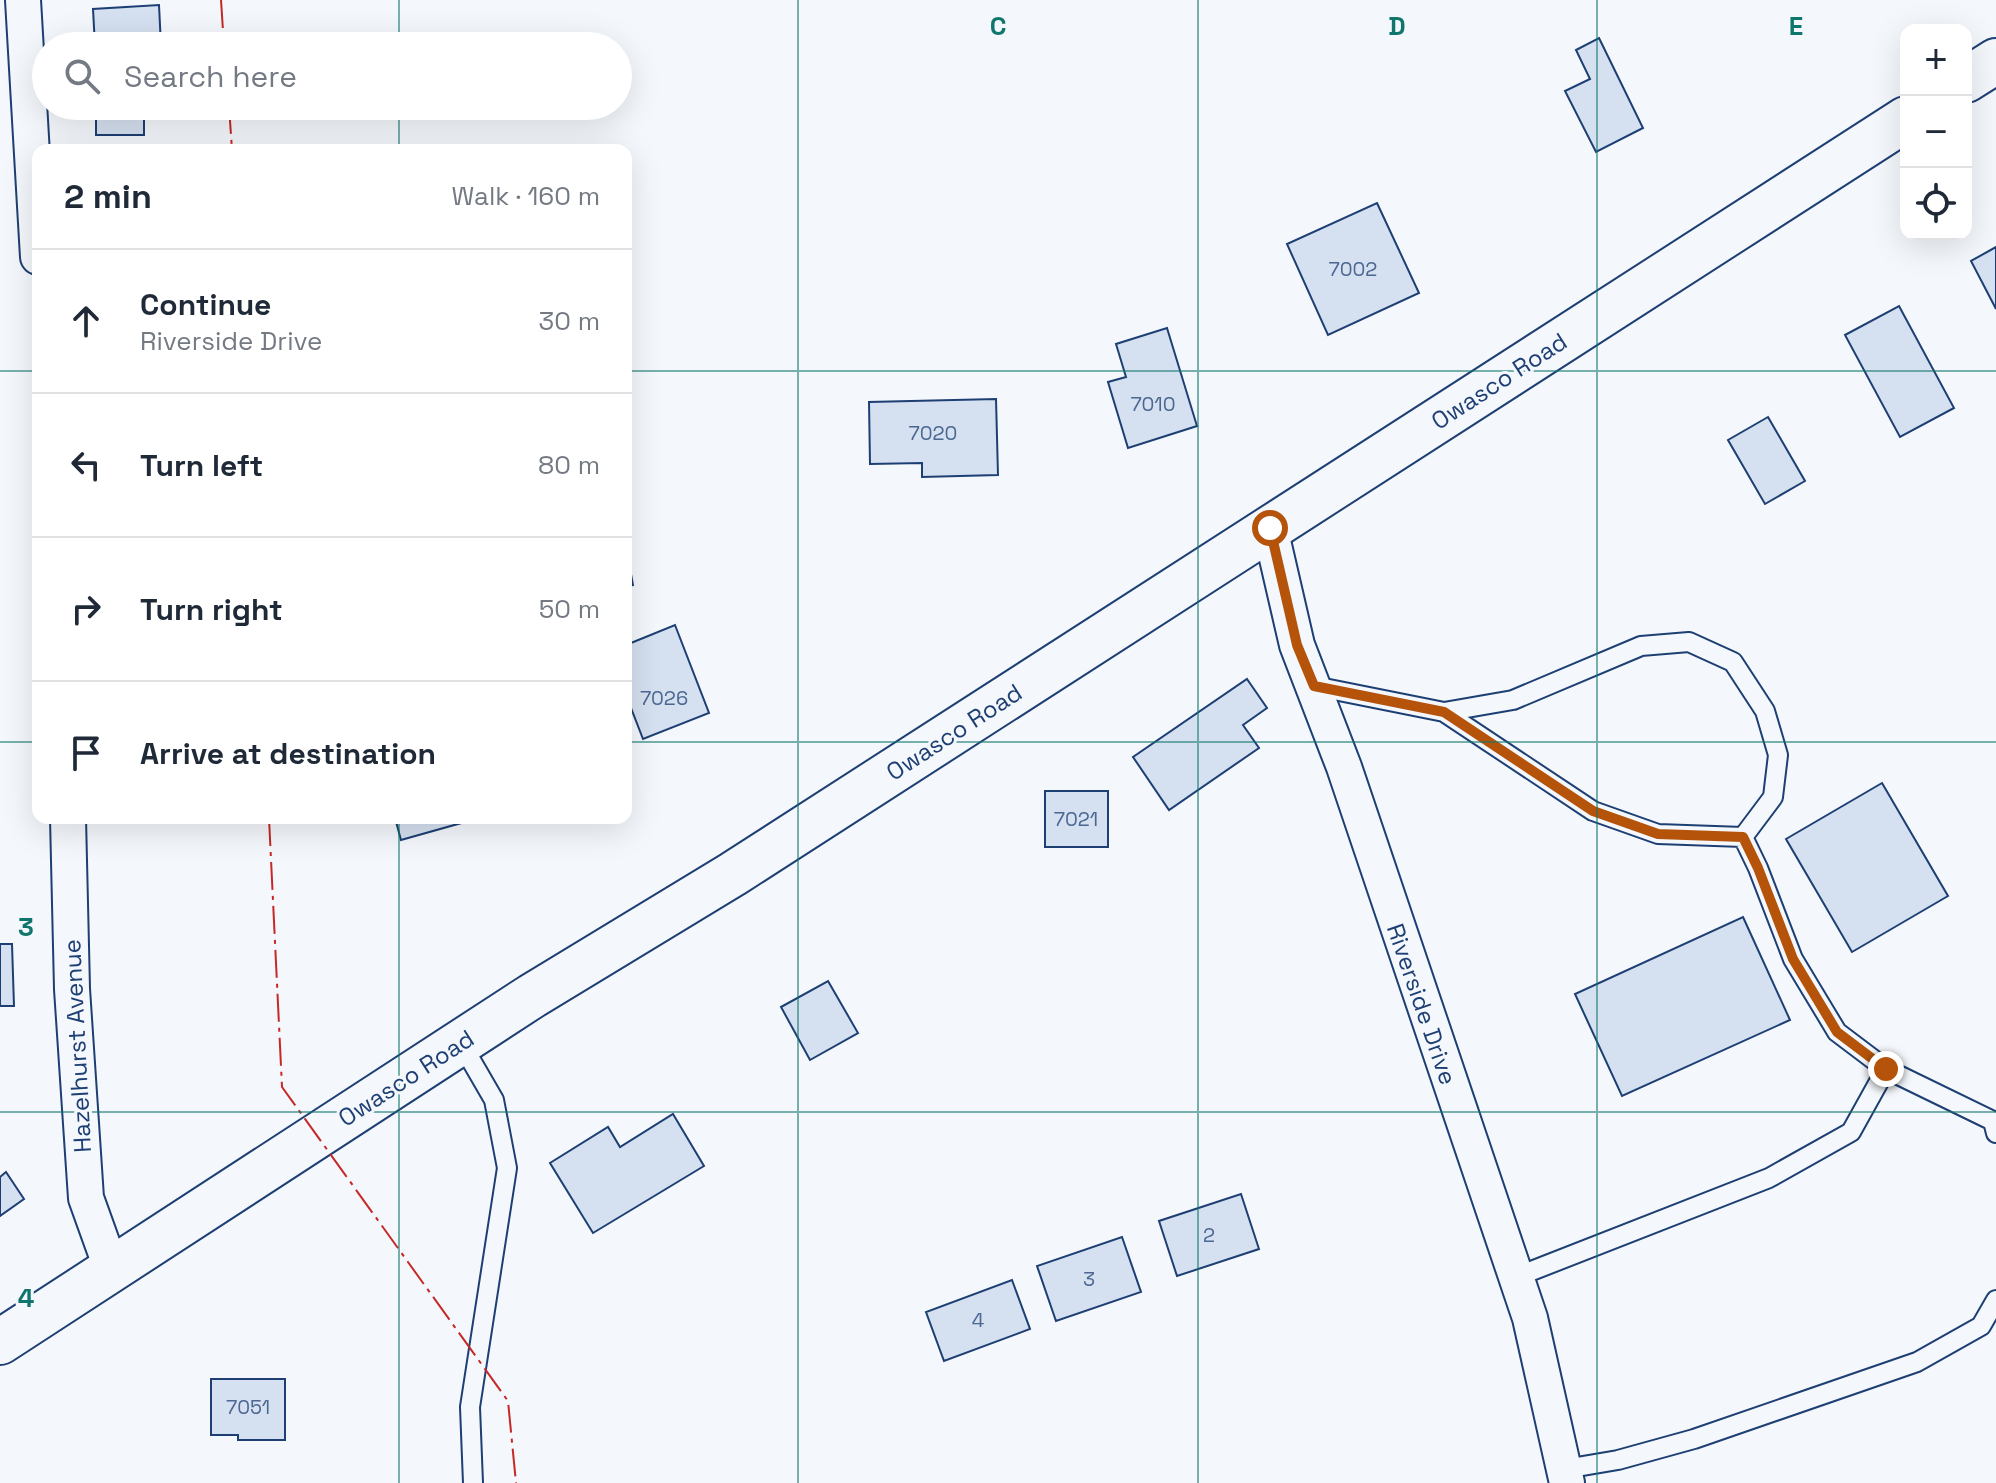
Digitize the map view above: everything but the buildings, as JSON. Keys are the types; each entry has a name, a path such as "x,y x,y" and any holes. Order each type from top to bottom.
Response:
{"main road":[{"path":"1972,76 1996,61"},
{"name":"Owasco Road","path":"0,1342 460,1042 733,874 1900,123"}],"street":[{"path":"23,0 32,154"},
{"name":"Riverside Drive","path":"1270,528 1297,645 1314,686 1530,1318 1566,1476"},
{"name":"Hazelhurst Avenue","path":"68,824 72,989 86,1198 105,1251 117,1267"}],"lane":[{"path":"1314,686 1444,712 1513,700 1641,646 1689,642 1733,662 1765,711 1778,755 1773,797 1743,837"},
{"path":"1444,712 1593,811 1658,834 1743,837"},
{"path":"1743,837 1793,959 1837,1032 1886,1069 1995,1125"},
{"path":"460,1042 494,1100 507,1168 470,1407 473,1483"},
{"path":"1516,1277 1769,1178 1851,1132 1886,1069"},
{"path":"1566,1476 1694,1439 1917,1362 1988,1324 1996,1300"}],"power":[{"path":"221,0 223,32"},
{"path":"230,120 232,144"},
{"path":"269,824 282,1087 508,1401 516,1483"}],"route":[{"path":"1270,528 1297,645 1314,686 1444,712 1593,811 1658,834 1743,837 1793,959 1837,1032 1886,1069"}]}
